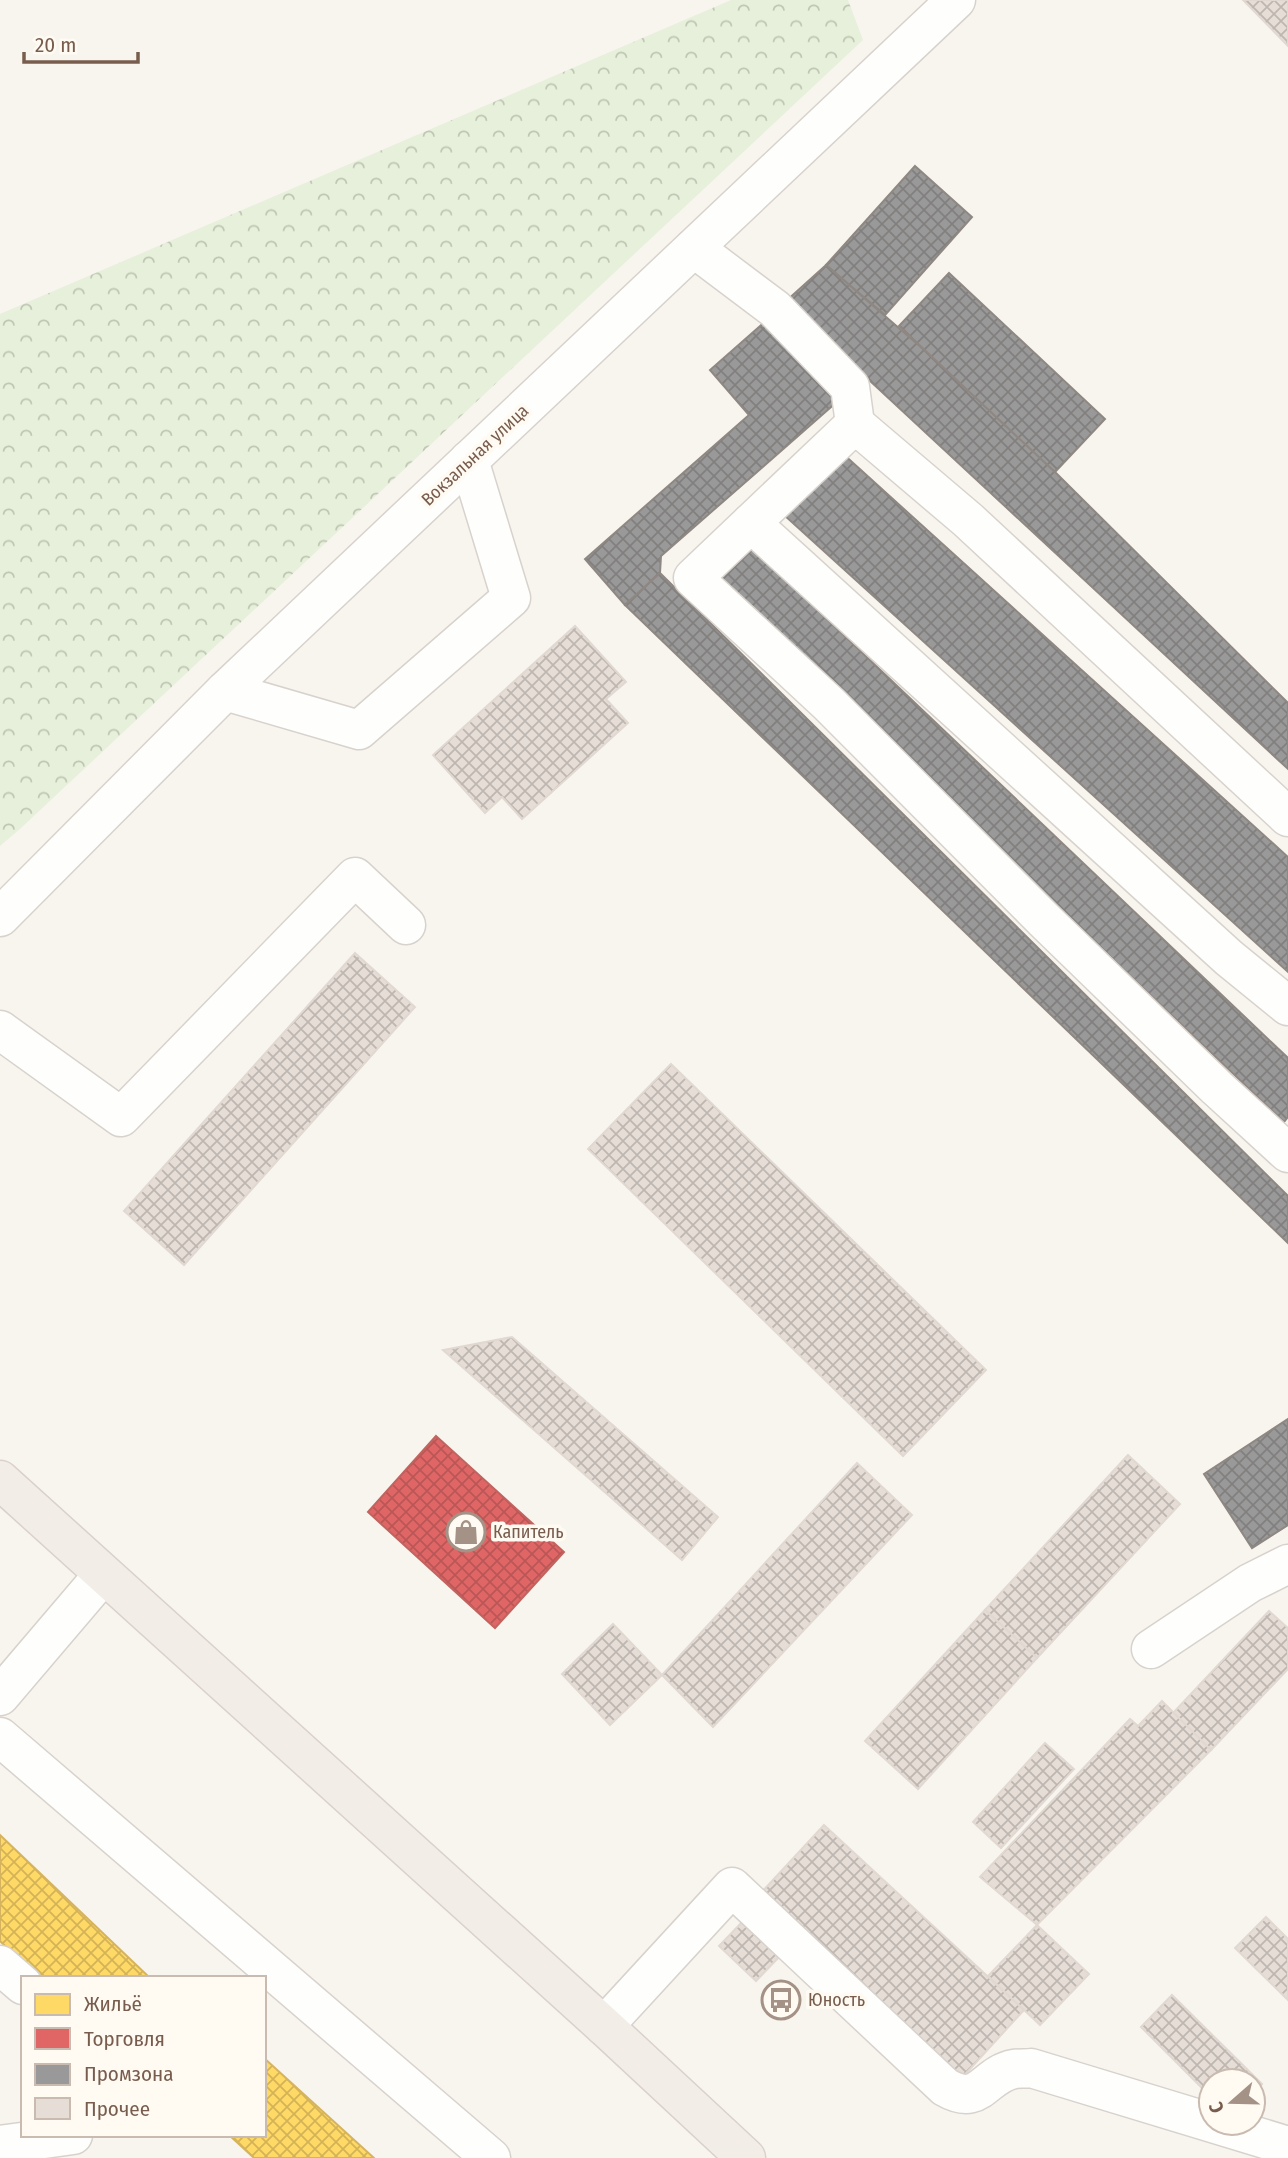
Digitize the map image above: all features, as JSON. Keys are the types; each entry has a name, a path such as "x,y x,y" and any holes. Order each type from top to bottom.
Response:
{"main road":[{"path":"0,1480 604,2026 746,2158"}],"street":[{"name":"Вокзальная улица","path":"0,917 225,691 956,0"},
{"path":"694,248 775,309 850,387 855,424 968,520 1288,817"},
{"path":"855,424 693,578 829,705 1044,920 1288,1153"},
{"path":"225,691 359,730 510,598 469,460"},
{"path":"751,523 1219,948 1288,1006"},
{"path":"0,1030 121,1116 355,877 407,925"},
{"path":"1151,1649 1250,1583 1288,1564"},
{"path":"0,1696 103,1574"},
{"path":"0,1737 263,1972 491,2158"},
{"path":"604,2026 732,1887 945,2087 958,2095 970,2095 997,2076 1013,2069 1031,2068 1288,2146"},
{"path":"0,1965 21,1983"},
{"path":"0,2145 58,2137"}],"green space":[{"path":"731,0 848,0 863,40 0,846 0,314"}],"building: Жильё":[{"path":"0,1835 148,1976 37,1976 0,1941"},
{"path":"266,2060 374,2158 254,2158 231,2137 266,2137"}],"building: Торговля":[{"name":"Капитель","path":"436,1436 564,1552 495,1628 368,1512"}],"building: Промзона":[{"path":"915,166 972,217 885,315 826,265"},
{"path":"826,265 930,355 1055,472 1288,703 1288,769 785,302"},
{"path":"949,273 1105,419 1055,472 899,326"},
{"path":"767,320 838,401 661,556 660,573 625,605 585,559 749,415 710,370"},
{"path":"841,452 1288,857 1288,972 784,515"},
{"path":"747,543 1288,1058 1288,1117 1284,1122 713,579"},
{"path":"660,573 1288,1196 1288,1243 625,605"},
{"path":"1288,1419 1288,1525 1252,1548 1204,1474"}],"building: Прочее":[{"path":"1243,0 1288,0 1288,46"},
{"path":"575,626 626,682 606,699 628,723 522,819 502,797 485,813 433,755"},
{"path":"355,953 415,1007 184,1265 124,1211"},
{"path":"671,1064 986,1370 903,1456 588,1149"},
{"path":"512,1337 718,1517 682,1560 443,1350"},
{"path":"1128,1455 1180,1504 1037,1658 985,1610"},
{"path":"857,1463 912,1515 713,1727 662,1675"},
{"path":"985,1610 1037,1658 918,1789 865,1741"},
{"path":"1269,1611 1288,1628 1288,1669 1211,1750 1173,1713"},
{"path":"613,1624 662,1675 610,1725 562,1674"},
{"path":"1162,1701 1211,1750 1037,1925 980,1877 1130,1719 1138,1726"},
{"path":"1045,1743 1074,1769 1001,1848 973,1822"},
{"path":"824,1825 1024,2010 959,2081 758,1896"},
{"path":"1266,1917 1288,1939 1288,2000 1235,1948"},
{"path":"746,1918 783,1953 756,1981 719,1946"},
{"path":"1037,1925 1089,1974 1040,2025 988,1976"},
{"path":"1172,1995 1245,2067 1197,2067 1197,2083 1141,2027"}],"place":[{"name":"Капитель","path":"466,1532"},
{"name":"Юность","path":"781,2000"}]}
